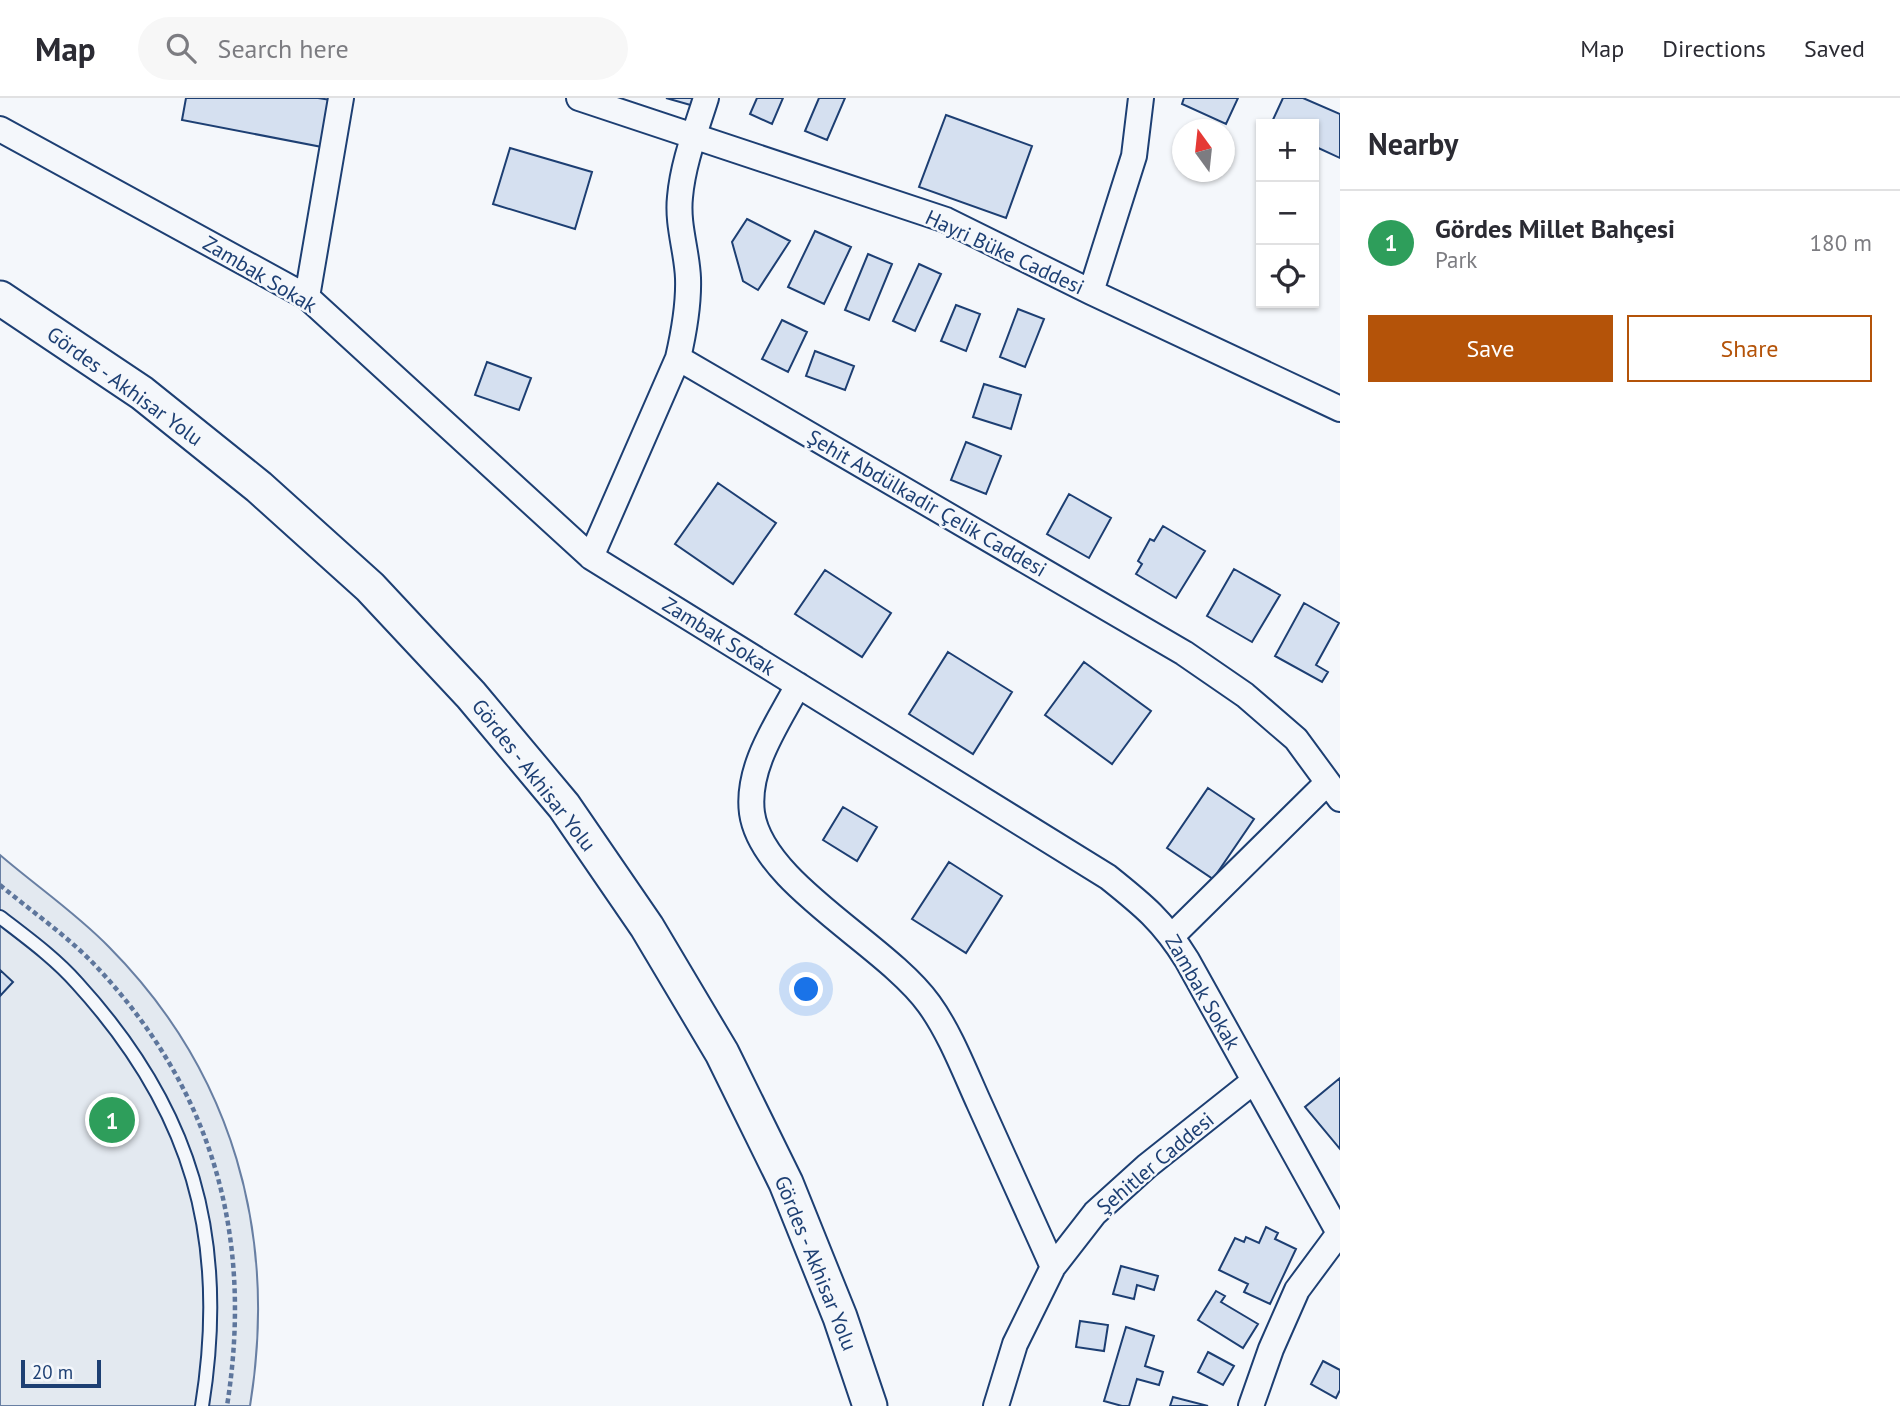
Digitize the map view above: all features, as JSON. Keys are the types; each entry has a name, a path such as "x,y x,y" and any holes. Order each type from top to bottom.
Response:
{"main road":[{"name":"Gördes - Akhisar Yolu","path":"0,298 142,393 259,487 370,587 471,695 564,806 647,927 722,1053 786,1183 841,1317 870,1406"}],"street":[{"path":"307,297 341,98"},
{"name":"Hayri Büke Caddesi","path":"579,98 946,220 1340,410"},
{"path":"591,557 678,359 687,318 688,276 681,235 679,199 685,165 706,98"},
{"path":"1091,292 1134,156 1141,98"},
{"name":"Zambak Sokak","path":"0,129 307,297 591,557 1108,877 1151,912 1172,936 1339,1233"},
{"name":"Şehit Abdülkadir Çelik Caddesi","path":"678,359 1184,653 1245,695 1296,739 1334,791"},
{"path":"798,685 762,754 753,783 752,812 761,841 778,867 897,970 929,1003 952,1044 1053,1267"},
{"path":"1172,936 1334,791"},
{"name":"Şehitler Caddesi","path":"996,1406 1015,1344 1053,1267 1095,1213 1147,1166 1254,1081"},
{"path":"1251,1406 1271,1349 1297,1290 1339,1233"}],"lane":[{"path":"0,917 76,981 111,1023 143,1066 169,1113 190,1163 202,1213 209,1264 208,1368 202,1406"}],"shaded area":[{"path":"0,855 70,911 109,947 152,996 187,1047 215,1102 236,1159 250,1218 257,1279 257,1342 250,1406 0,1406"}],"building":[{"path":"186,98 331,100 322,147 182,120"},
{"path":"666,98 696,98 694,106"},
{"path":"757,98 783,98 772,124 750,114"},
{"path":"819,98 845,98 827,140 805,131"},
{"path":"1184,98 1238,98 1228,119 1215,119 1182,104"},
{"path":"1283,98 1303,98 1340,114 1340,158 1319,148 1319,119 1273,119"},
{"path":"946,115 1032,146 1006,218 919,187"},
{"path":"510,148 592,172 575,229 493,204"},
{"path":"747,219 790,241 758,290 743,281 732,242"},
{"path":"815,231 851,247 824,304 788,287"},
{"path":"868,254 892,264 869,320 845,310"},
{"path":"919,264 941,274 915,331 893,321"},
{"path":"956,305 980,314 966,351 941,341"},
{"path":"1018,309 1044,319 1025,367 1000,357"},
{"path":"782,320 807,332 788,372 762,359"},
{"path":"815,351 854,366 845,390 806,376"},
{"path":"487,362 531,378 519,410 475,395"},
{"path":"984,384 1021,395 1011,429 973,417"},
{"path":"966,442 1001,456 986,494 951,480"},
{"path":"718,483 776,523 733,584 675,544"},
{"path":"1069,494 1111,518 1089,558 1047,534"},
{"path":"1163,526 1205,551 1176,598 1136,574 1142,564 1138,561 1150,539 1154,541"},
{"path":"1234,569 1280,595 1252,642 1207,616"},
{"path":"825,570 891,613 862,657 795,614"},
{"path":"1304,603 1339,623 1316,665 1328,672 1322,682 1275,656"},
{"path":"948,652 1012,692 973,754 909,714"},
{"path":"1084,662 1151,711 1112,764 1045,715"},
{"path":"1208,788 1254,819 1213,879 1167,848"},
{"path":"843,807 877,827 857,861 823,840"},
{"path":"949,862 1002,896 966,953 912,919"},
{"path":"0,970 13,982 0,996"},
{"path":"1340,1078 1340,1149 1305,1107"},
{"path":"1266,1227 1278,1233 1275,1239 1296,1249 1270,1304 1244,1292 1248,1284 1219,1270 1235,1238 1244,1242 1246,1237 1259,1243"},
{"path":"1121,1266 1158,1276 1154,1290 1137,1285 1134,1299 1113,1294"},
{"path":"1216,1291 1225,1296 1221,1302 1258,1324 1243,1348 1198,1320"},
{"path":"1080,1321 1108,1325 1104,1351 1076,1347"},
{"path":"1126,1327 1154,1336 1145,1366 1163,1372 1159,1385 1137,1379 1129,1406 1122,1406 1104,1401"},
{"path":"1208,1352 1234,1366 1223,1385 1198,1372"},
{"path":"1323,1361 1340,1370 1340,1390 1336,1398 1311,1384"},
{"path":"1173,1397 1208,1406 1170,1406"}],"place":[{"name":"Gördes Millet Bahçesi","path":"112,1120"}]}
